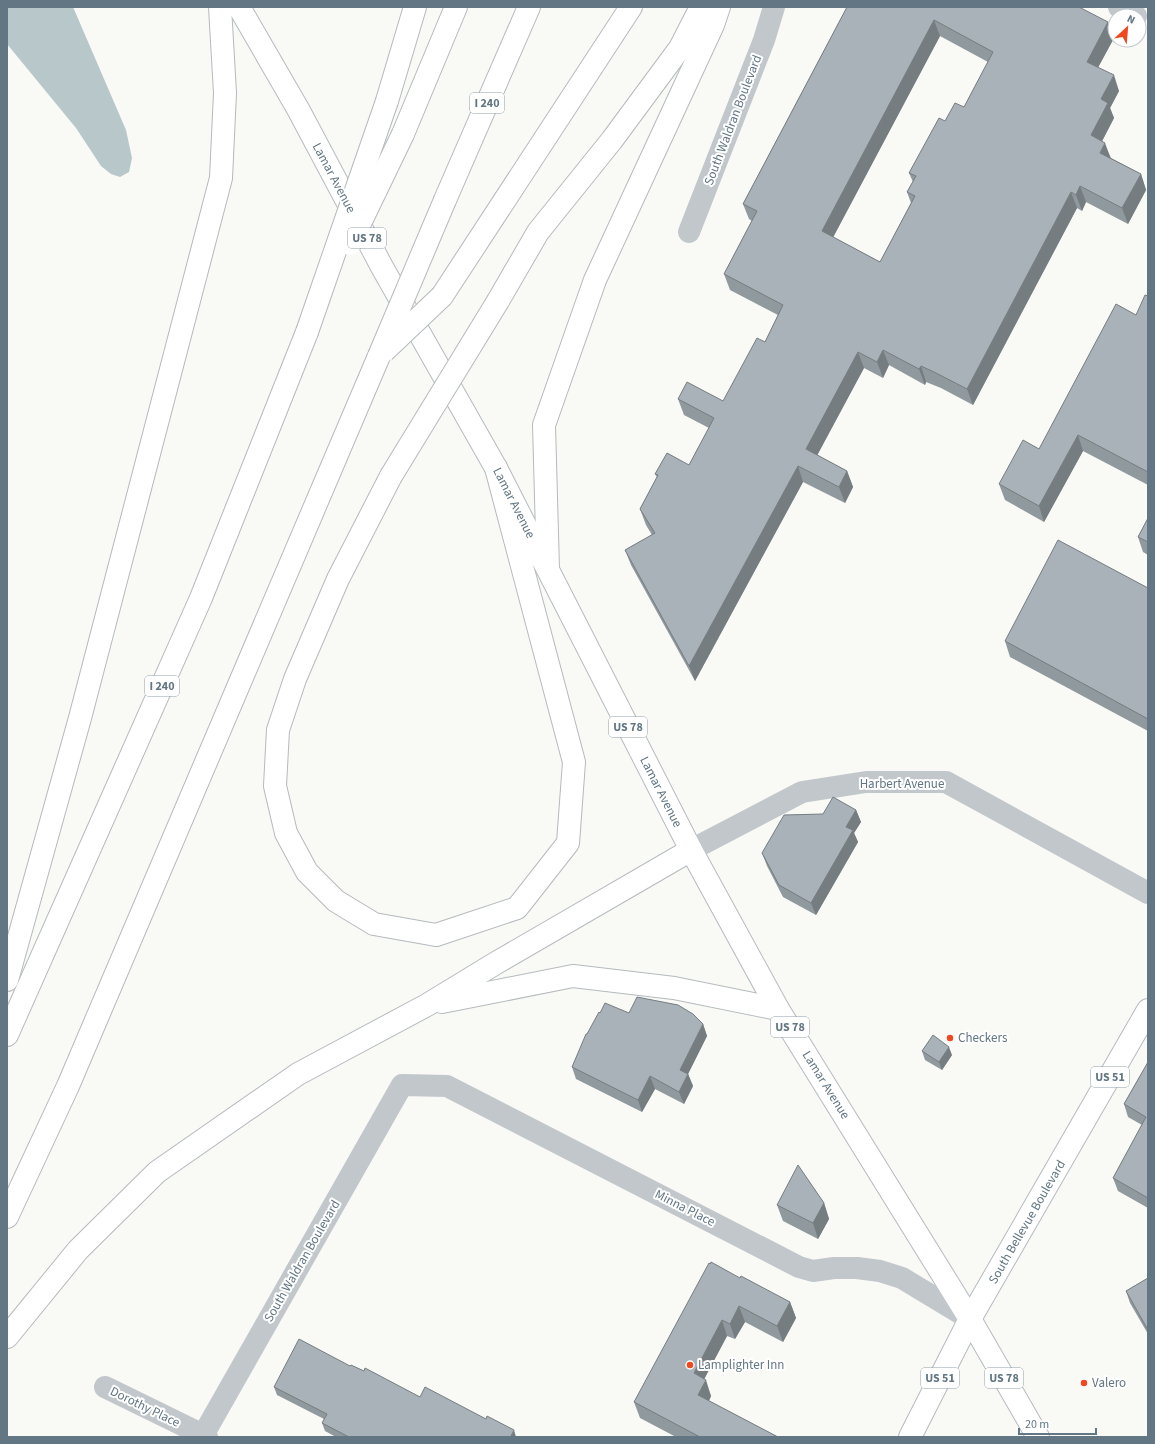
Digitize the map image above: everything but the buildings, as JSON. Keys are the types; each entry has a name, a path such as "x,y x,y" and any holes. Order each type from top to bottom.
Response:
{"main road":[{"path":"7,980 80,718 221,178 225,93 220,7"},
{"name":"Lamar Avenue","path":"239,7 298,109 382,267 496,468 691,850 778,1008 970,1319 1038,1437"},
{"path":"307,332 387,101 416,7"},
{"name":"I 240","path":"7,1035 201,598 307,332 404,134 456,7"},
{"name":"I 240","path":"7,1217 68,1086 528,7"},
{"path":"496,468 574,762 568,843 517,908 436,935 374,924 336,901 307,872 286,833 275,786 278,730 295,679 338,579 391,476 498,301 538,232 612,140 680,48 702,7"},
{"path":"548,569 544,425 595,280 713,25 719,7"},
{"path":"379,356 442,296 626,15"},
{"path":"7,1338 78,1250 157,1172 298,1074 427,1005 496,963 691,850"},
{"path":"427,1005 573,976 674,988 778,1008"},
{"name":"South Bellevue Boulevard","path":"910,1437 970,1319 1148,1010"}],"street":[{"name":"South Waldran Boulevard","path":"689,232 764,40 774,7"},
{"name":"Harbert Avenue","path":"691,850 802,792 866,782 946,782 1148,893"},
{"name":"South Waldran Boulevard","path":"204,1436 402,1085"},
{"name":"Minna Place","path":"402,1085 447,1086 799,1266 813,1271 834,1268 857,1268 880,1271 902,1278 970,1319"},
{"name":"Dorothy Place","path":"105,1387 204,1436"}],"shaded area":[{"path":"7,7 73,7 126,130 132,158 129,172 120,177 111,174 101,166 76,128 7,44"}],"place":[{"name":"Checkers","path":"950,1038"},
{"name":"Lamplighter Inn","path":"690,1365"},
{"name":"Valero","path":"1084,1383"}]}
